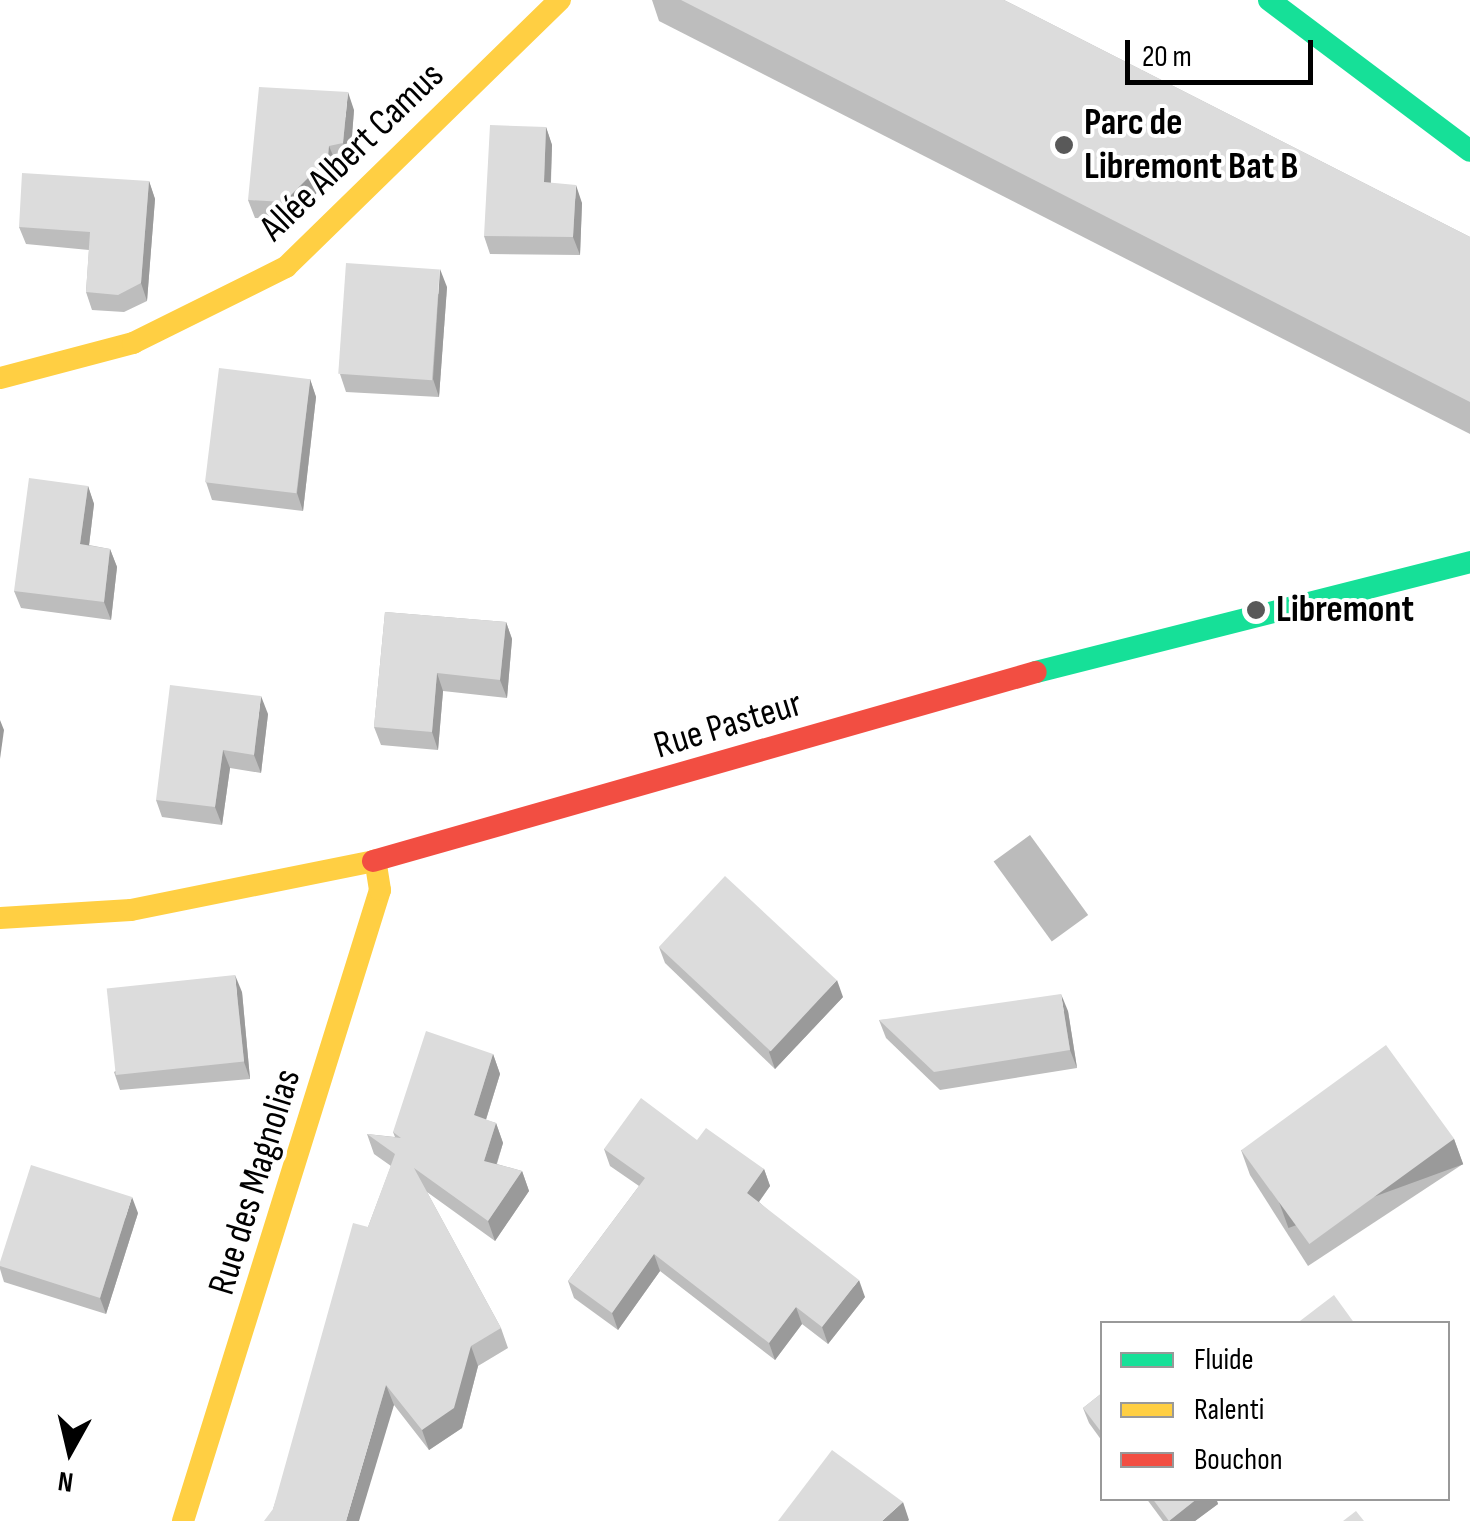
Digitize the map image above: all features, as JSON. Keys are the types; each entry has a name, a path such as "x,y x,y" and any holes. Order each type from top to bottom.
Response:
{"street":[{"name":"Allée Albert Camus","path":"0,378 133,343 286,267 560,0"},
{"path":"1268,0 1470,151"},
{"name":"Rue Pasteur","path":"0,918 131,910 375,860 1256,610 1470,562"},
{"name":"Rue des Magnolias","path":"183,1521 380,890 375,860"}],"shaded area":[{"path":"1030,835 1088,915 1052,942 994,861"}],"building":[{"name":"Parc de Libremont Bat B","path":"681,0 1004,0 1470,237 1470,402"},
{"path":"259,87 348,92 343,143 329,146 328,158 284,202 248,200"},
{"path":"490,125 546,127 544,182 576,185 573,237 484,236"},
{"path":"22,173 149,181 141,283 118,295 86,292 90,232 19,227"},
{"path":"346,263 440,270 432,380 338,374"},
{"path":"219,368 310,379 296,493 205,482"},
{"path":"29,478 88,486 80,544 110,549 104,602 14,591"},
{"path":"385,612 506,622 500,680 437,673 432,732 374,727"},
{"path":"170,685 261,696 254,755 223,750 215,807 156,800"},
{"path":"725,876 837,980 771,1051 659,947"},
{"path":"235,975 244,1062 116,1075 107,988"},
{"path":"1061,994 1070,1050 934,1072 879,1020"},
{"path":"426,1031 493,1054 474,1115 496,1123 484,1161 522,1171 488,1221 414,1168 501,1328 471,1346 454,1408 422,1430 386,1385 346,1521 264,1521 273,1509 353,1223 368,1227 395,1154 367,1134 401,1138 393,1132"},
{"path":"1386,1045 1454,1139 1309,1244 1241,1150"},
{"path":"641,1098 697,1140 706,1128 764,1169 747,1193 859,1280 822,1327 796,1307 769,1343 654,1254 612,1313 568,1281 645,1178 604,1149"},
{"path":"31,1165 132,1197 100,1298 0,1266"},
{"path":"1334,1295 1353,1321 1300,1321"},
{"path":"1100,1395 1100,1430 1083,1408"},
{"path":"832,1450 903,1502 882,1521 778,1521"},
{"path":"1154,1501 1194,1501 1169,1521"},
{"path":"1356,1511 1364,1521 1343,1521"}],"traffic: fast":[{"path":"1269,0 1470,151"},
{"path":"1036,672 1470,562"}],"traffic: slow":[{"path":"0,378 133,343 286,267 560,0"},
{"path":"183,1521 380,890 375,860"},
{"path":"0,918 131,910 373,861"}],"traffic: jam":[{"path":"373,861 1036,672"}],"place":[{"name":"Parc de Libremont Bat B","path":"1064,145"},
{"name":"Libremont","path":"1256,610"}]}
